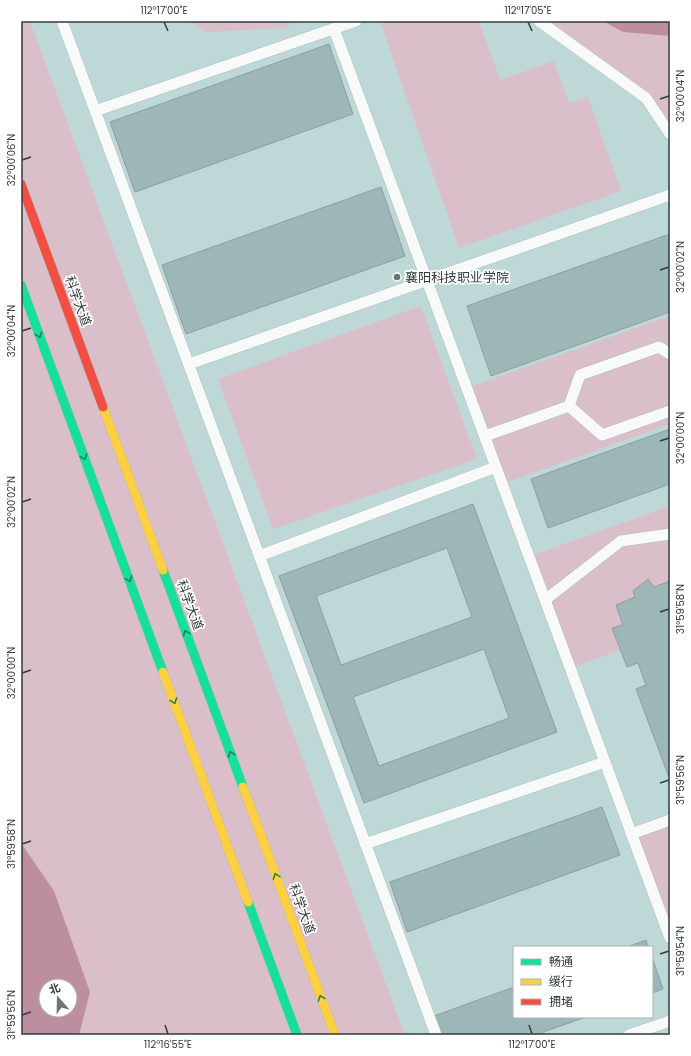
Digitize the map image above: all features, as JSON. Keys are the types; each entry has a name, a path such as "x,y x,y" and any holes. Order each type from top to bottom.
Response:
{"main road":[{"name":"科学大道","path":"21,184 335,1035"},
{"path":"21,285 297,1035"}],"lane":[{"path":"62,21 436,1035"},
{"path":"95,111 356,21"},
{"path":"539,21 646,98 670,134"},
{"path":"334,29 670,938"},
{"path":"189,364 670,195"},
{"path":"569,406 580,375 659,347 670,354"},
{"path":"485,436 569,406"},
{"path":"569,406 602,435 670,411"},
{"path":"259,556 496,467"},
{"path":"545,600 621,541 670,534"},
{"path":"365,844 605,762"},
{"path":"632,834 670,820"},
{"path":"630,1035 670,1021"}],"shaded area":[{"path":"21,21 30,21 405,1035 21,1035"},
{"name":"襄阳科技职业学院","path":"30,21 670,21 670,1035 405,1035"},
{"path":"188,21 297,21 284,28 206,32"},
{"path":"388,21 479,21 500,80 554,61 569,103 588,97 621,191 459,248 381,24"},
{"path":"539,21 670,21 670,134 646,98"},
{"path":"603,21 670,21 670,36 623,32"},
{"path":"421,306 477,459 273,529 218,379"},
{"path":"670,316 670,424 502,484 467,388"},
{"path":"670,506 670,632 570,668 529,557"},
{"path":"670,820 670,938 631,834"},
{"path":"21,843 54,891 90,992 79,1035 21,1035"}],"building":[{"path":"329,44 353,114 135,192 110,122"},
{"path":"381,187 405,256 186,334 162,265"},
{"path":"670,234 670,312 491,376 467,306"},
{"path":"670,429 670,484 548,528 531,479"},
{"path":"473,504 557,732 364,803 279,576","holes":["447,548 472,617 341,665 316,596","484,649 509,718 379,766 353,697"]},
{"path":"648,579 654,587 670,581 670,780 636,689 646,685 638,663 627,667 612,628 623,625 616,605 635,597 633,591"},
{"path":"602,807 620,855 407,932 390,882"},
{"path":"646,940 648,946 630,946"},
{"path":"653,960 663,989 653,993"},
{"path":"513,987 513,1018 583,1018 535,1035 440,1035 434,1016"}],"traffic: fast":[{"path":"21,285 163,672"},
{"path":"163,570 243,787"},
{"path":"248,902 297,1035"}],"traffic: slow":[{"path":"103,407 163,570"},
{"path":"163,672 248,902"},
{"path":"243,787 335,1035"}],"traffic: jam":[{"path":"21,184 103,407"}],"place":[{"name":"襄阳科技职业学院","path":"397,277"}]}
